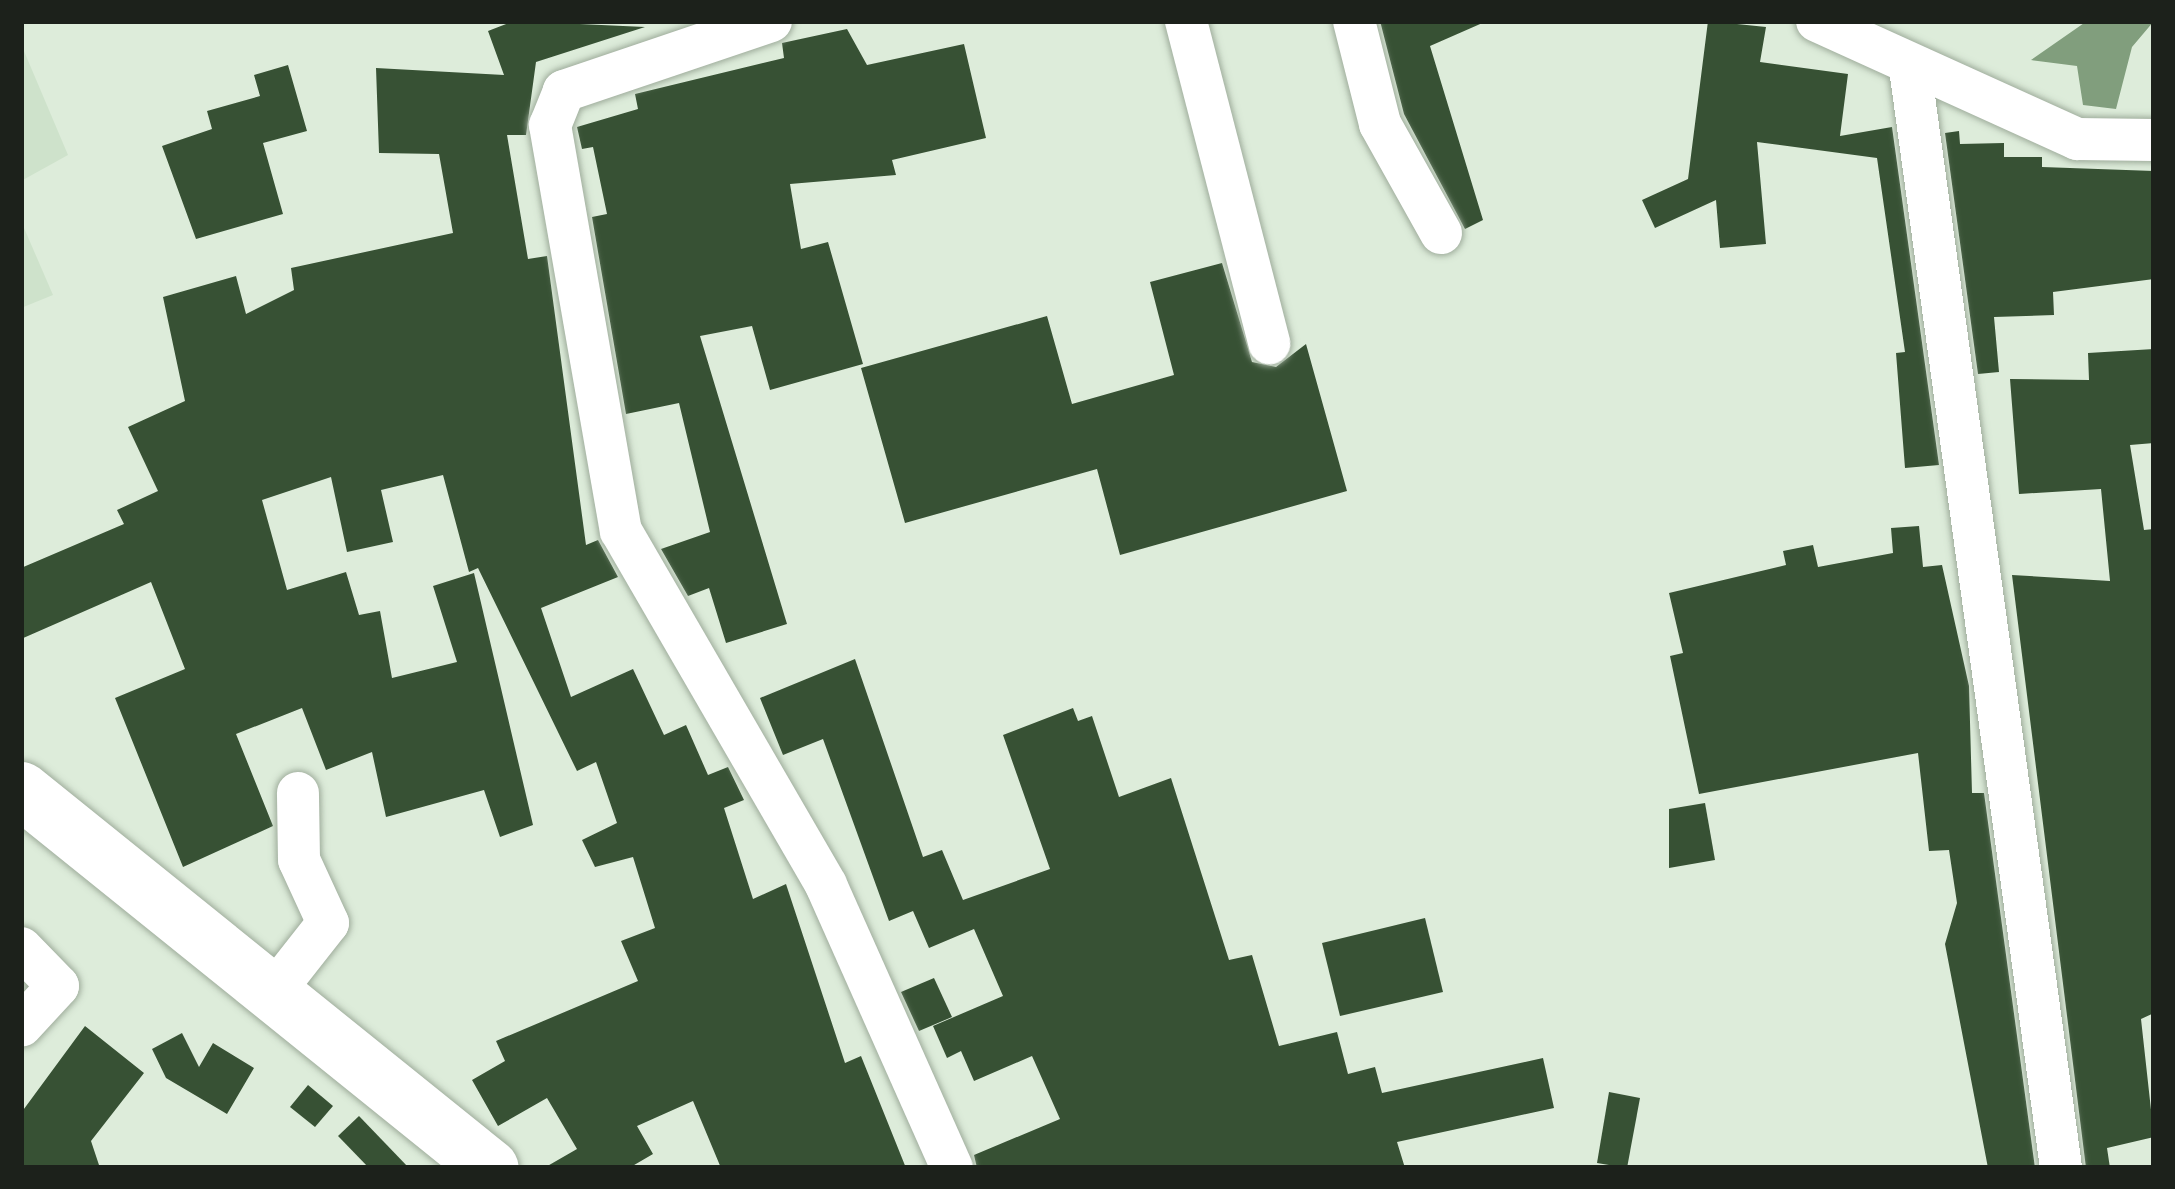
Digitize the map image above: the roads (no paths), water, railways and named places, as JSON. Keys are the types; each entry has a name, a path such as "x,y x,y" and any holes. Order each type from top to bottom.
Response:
{"main road":[{"path":"21,746 160,869 189,916"},
{"path":"21,790 140,892 189,916 490,1168"}],"street":[{"path":"771,21 564,92 550,125 621,531 647,592 826,885 952,1168"},
{"path":"1186,21 1269,343"},
{"path":"1354,21 1380,124 1441,233"},
{"path":"1817,21 1889,48 2077,139 2154,140"},
{"path":"1889,48 2061,1168"},
{"path":"276,989 328,923 298,860 298,793"},
{"path":"21,948 58,986 21,1026"}]}
